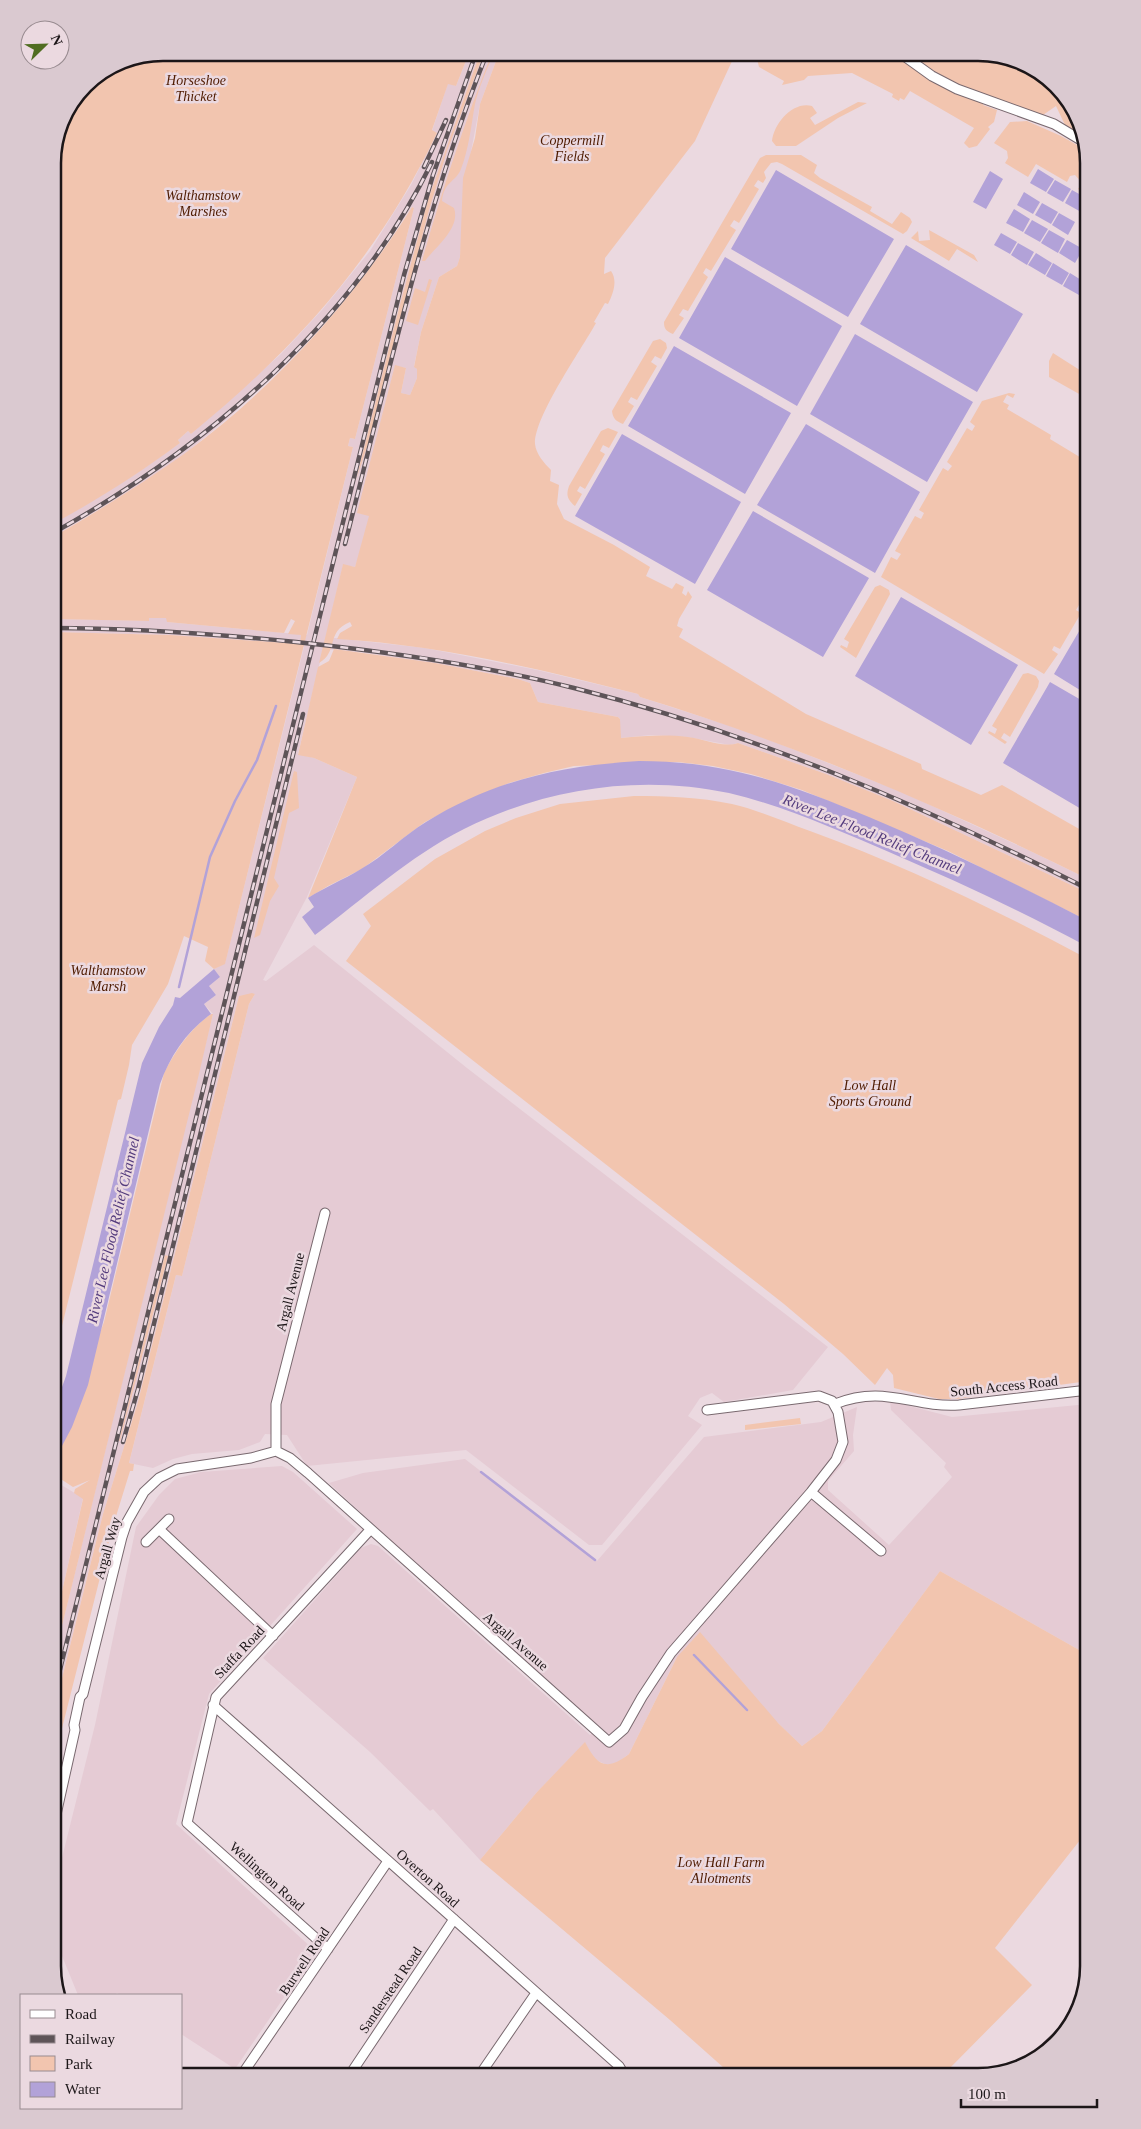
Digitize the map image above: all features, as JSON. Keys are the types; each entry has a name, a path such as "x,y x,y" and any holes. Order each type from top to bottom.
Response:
{"street":[{"path":"911,61 932,76 958,89 1054,124 1076,137"},
{"name":"Argall Avenue","path":"324,1213 276,1404 276,1451 290,1458 308,1473 609,1742 624,1729 645,1691 671,1653 811,1492"},
{"name":"South Access Road","path":"835,1404 856,1397 886,1395 952,1406 1080,1391"},
{"path":"707,1410 813,1396 832,1401 835,1404 842,1428 842,1449 836,1460 811,1492 881,1551"},
{"name":"Argall Way","path":"61,1790 75,1730 79,1728 86,1698 83,1694 122,1537 127,1522 144,1492 159,1478 177,1469 262,1456 276,1451"},
{"path":"146,1542 169,1519"},
{"path":"159,1529 273,1636"},
{"name":"Staffa Road","path":"187,1823 216,1697 370,1530"},
{"name":"Overton Road","path":"213,1705 621,2068"},
{"name":"Wellington Road","path":"187,1823 328,1950"},
{"name":"Burwell Road","path":"247,2068 388,1860"},
{"name":"Sanderstead Road","path":"354,2068 454,1920"},
{"path":"484,2068 536,1993"}],"shaded area":[{"path":"466,61 496,61 480,104 470,157 460,257 457,266 439,277 421,332 414,366 417,369 417,378 410,395 401,393 406,368 395,366 358,513 370,515 363,543 355,567 343,565 326,637 425,648 537,670 638,694 640,697 749,732 902,792 1080,875 1080,889 893,801 826,774 738,743 730,745 687,737 651,735 620,738 620,719 618,717 538,702 530,683 518,679 360,652 323,649 298,754 314,758 357,777 307,897 263,980 266,981 314,945 467,1068 828,1347 793,1390 724,1402 712,1393 700,1398 688,1416 702,1425 602,1545 589,1545 466,1450 307,1466 287,1435 265,1434 260,1442 239,1450 192,1454 173,1459 153,1468 129,1463 176,1275 182,1276 249,1004 255,994 239,996 138,1402 103,1514 61,1682 61,1630 213,1014 204,1004 216,995 209,986 220,977 214,969 225,963 304,647 170,635 61,632 61,619 149,621 149,618 167,618 167,622 307,635 353,447 348,446 350,438 355,439 414,208 412,207 370,268 319,329 283,367 228,418 186,453 143,483 61,532 61,519 134,475 180,443 178,440 188,431 191,434 281,354 322,310 370,251 411,185 437,133 432,131 448,83 456,86"},
{"path":"890,1401 952,1417 1080,1405 1080,1650 940,1571 822,1731 802,1746 778,1723 677,1657 629,1754 617,1763 607,1765 594,1759 585,1743 537,1792 480,1860 433,1809 430,1811 370,1752 263,1658 361,1548 371,1544 378,1546 590,1735 595,1730 329,1483 363,1473 465,1459 597,1561 704,1437 821,1422 857,1407 853,1435 854,1451 828,1481 828,1490 889,1545 952,1477 944,1467 946,1463 891,1410"},
{"path":"282,1466 293,1472 357,1529 209,1694 176,1824 313,1949 317,1949 236,2068 182,2035 182,1994 78,1994 61,1954 61,1862 95,1725 136,1527 159,1495 175,1479 201,1472"},
{"path":"61,1485 83,1498 61,1596"}],"green space":[{"name":"Walthamstow Marshes","path":"466,61 456,86 448,84 432,130 437,133 414,178 361,260 331,298 265,368 191,434 188,431 178,440 180,443 118,486 61,519 61,156 67,130 82,101 107,78 124,69 150,62"},
{"path":"477,61 481,61 447,151 429,210 371,435 356,480 397,316 428,200"},
{"path":"490,61 475,104 464,161 459,173 443,194 442,201 454,208 454,223 446,237 425,261 422,261 454,156 472,104"},
{"name":"Coppermill Fields","path":"496,61 732,61 695,141 605,258 604,274 611,271 614,279 612,296 608,304 605,303 594,322 596,323 550,401 537,432 535,444 537,451 551,470 550,481 559,485 557,504 564,519 614,545 650,567 646,576 672,589 676,583 684,587 682,593 686,596 688,591 692,597 679,619 677,626 683,629 679,637 806,714 921,764 922,769 981,795 1002,785 1080,829 1080,875 923,802 812,756 698,715 640,697 638,694 527,667 451,652 337,639 340,633 352,626 350,622 337,631 329,653 319,663 343,564 355,567 369,516 357,513 395,365 406,368 401,393 410,395 417,378 417,369 414,367 421,332 439,277 457,266 460,257 463,178 475,138 480,104"},
{"path":"758,61 985,61 998,63 1023,72 1045,87 1063,107 1074,130 1065,125 1056,106 1043,115 985,94 983,105 997,110 994,122 988,127 990,129 977,146 969,148 964,143 974,128 910,91 904,100 900,98 899,101 892,97 893,94 852,73 808,76 804,80 782,85 784,81 759,67"},
{"path":"858,102 867,103 838,118 796,146 776,146 772,141 776,127 786,115 798,107 812,106 817,113 810,118 815,125"},
{"path":"1027,121 1078,146 1080,181 1075,175 1070,176 1067,182 1036,164 1028,177 1005,163 1008,158 1007,151 994,143 1010,122"},
{"path":"766,155 801,155 817,165 814,173 820,178 872,207 870,211 892,224 901,212 910,218 912,222 903,234 782,164 777,162 771,163 764,172 766,178 763,183 758,180 754,186 759,189 739,223 734,220 730,226 736,230 711,271 706,268 703,273 708,277 688,311 683,309 679,315 684,318 673,334 669,332 665,328 664,322 760,158"},
{"name":"Walthamstow Marsh","path":"412,207 414,208 355,439 350,438 348,446 353,447 225,964 214,969 205,961 208,947 184,936 168,984 132,1045 121,1099 118,1100 61,1330 61,632 170,635 300,644 301,635 288,634 295,621 291,619 284,633 167,622 166,618 149,618 149,621 61,619 61,532 120,497 184,454 249,401 310,341 338,309 389,242"},
{"path":"929,230 974,255 978,262 957,249 949,261 911,238 918,231 919,241 930,240"},
{"path":"429,279 432,280 418,325 406,321 415,288 425,292"},
{"path":"660,339 666,343 667,348 661,359 655,356 651,362 657,366 637,400 631,397 628,402 634,406 623,424 614,418 612,411 653,341"},
{"path":"1053,353 1080,370 1080,394 1049,377 1049,361"},
{"path":"1009,393 1015,394 1013,398 1007,395 1003,402 1009,405 1007,409 1051,435 1050,439 1080,457 1080,605 1076,610 1080,615 1060,649 1054,646 1052,650 1058,654 1044,674 881,577 891,557 897,560 901,554 895,551 915,516 921,519 924,513 919,510 943,468 948,471 952,466 947,462 967,428 972,431 975,426 970,422 982,401"},
{"path":"608,428 618,432 609,448 603,445 600,451 605,454 585,489 580,486 577,491 582,494 575,506 568,497 569,486 601,431"},
{"path":"880,585 889,590 890,594 856,658 840,647 841,645 847,648 849,642 844,639 875,587"},
{"path":"334,649 435,663 518,679 530,683 538,702 618,717 620,719 621,738 671,736 688,737 719,744 738,743 826,774 893,801 1080,889 1080,917 948,851 802,790 751,774 713,766 678,762 574,766 509,783 425,822 362,869 308,898 357,777 314,758 298,755 318,667 329,661"},
{"path":"1028,673 1036,676 1039,681 1038,687 1010,737 1004,733 1001,738 1007,742 1005,744 988,733 989,731 995,734 997,729 992,726 1023,674"},
{"path":"294,771 297,772 299,808 289,813 274,878 279,886 270,901 260,935 254,938"},
{"name":"Low Hall Sports Ground","path":"634,796 671,797 732,804 762,813 916,874 1080,955 1080,1382 957,1399 939,1399 894,1388 893,1375 887,1368 875,1385 843,1354 784,1304 346,961 371,926 363,914 435,859 485,831 516,818 560,804"},
{"path":"255,994 249,1004 182,1276 176,1275 129,1463 134,1464 133,1471 130,1471 113,1526 61,1732 61,1682 103,1514 138,1402 239,996"},
{"path":"213,1014 61,1630 61,1596 83,1499 74,1493 75,1489 90,1480 73,1487 61,1479 61,1440 104,1322 164,1073 184,1040 203,1020"},
{"path":"165,1255 168,1256 119,1441"},
{"path":"800,1418 801,1424 745,1430 745,1425"},
{"name":"Low Hall Farm Allotments","path":"940,1571 1080,1650 1080,1840 995,1948 1032,1985 950,2068 724,2068 480,1860 537,1792 585,1742 598,1761 603,1763 614,1763 629,1754 677,1657 700,1632 778,1723 802,1746 822,1731"}],"water":[{"path":"1038,169 1054,179 1046,192 1030,183"},
{"path":"776,170 894,239 848,317 731,249"},
{"path":"990,171 1003,179 986,209 973,202"},
{"path":"1055,180 1071,189 1063,202 1047,193"},
{"path":"1072,190 1080,194 1080,211 1065,203"},
{"path":"1024,192 1040,202 1033,214 1017,205"},
{"path":"1042,203 1058,212 1051,224 1035,215"},
{"path":"1014,209 1030,219 1023,232 1006,223"},
{"path":"1059,213 1075,222 1068,235 1052,225"},
{"path":"1032,220 1048,229 1040,242 1024,233"},
{"path":"1049,230 1065,239 1058,253 1041,243"},
{"path":"1001,233 1017,242 1010,254 994,245"},
{"path":"1067,240 1080,247 1080,254 1075,263 1059,253"},
{"path":"1018,243 1034,252 1027,265 1011,255"},
{"path":"906,245 1023,314 977,392 860,324"},
{"path":"1036,253 1052,263 1045,275 1028,265"},
{"path":"725,257 842,326 797,406 679,338"},
{"path":"1053,263 1069,273 1062,285 1046,276"},
{"path":"1070,273 1080,279 1080,293 1079,295 1063,286"},
{"path":"855,334 973,402 927,482 810,414"},
{"path":"674,346 791,413 745,494 628,426"},
{"path":"806,424 920,492 875,573 757,505"},
{"path":"622,434 741,502 695,584 575,516"},
{"path":"753,511 869,578 823,657 707,590"},
{"path":"901,597 1018,665 971,745 855,676"},
{"path":"1080,630 1080,690 1054,674"},
{"path":"1050,682 1080,699 1080,808 1003,763"},
{"name":"River Lee Flood Relief Channel","path":"639,761 701,765 757,777 812,794 925,841 1080,917 1080,943 965,886 810,819 750,798 729,793 695,787 661,785 627,785 594,788 527,803 495,815 444,840 406,865 315,935 302,917 314,907 308,898 369,864 426,822 477,795 555,771"},
{"name":"River Lee Flood Relief Channel","path":"214,969 220,977 209,986 216,995 204,1004 211,1014 194,1028 180,1045 160,1084 88,1385 72,1427 61,1448 61,1390 66,1376 142,1063 159,1027 173,1005 175,997 180,998"}],"waterway":[{"path":"179,987 210,857 235,801 257,760 276,706"},
{"path":"481,1472 595,1560"},
{"path":"694,1655 747,1710"}],"railway":[{"path":"61,1666 404,275 433,175 473,61"},
{"path":"345,544 425,234 444,173 484,61"},
{"path":"424,167 446,120"},
{"path":"61,528 166,462 220,420 271,376 318,327 361,276 400,220 432,162"},
{"path":"61,628 174,632 331,646 470,666 574,688 641,706 707,727 837,774 964,829 1080,885"},
{"path":"123,1442 138,1389 303,714"}],"park label":[{"name":"Horseshoe Thicket","path":"196,88"}]}
